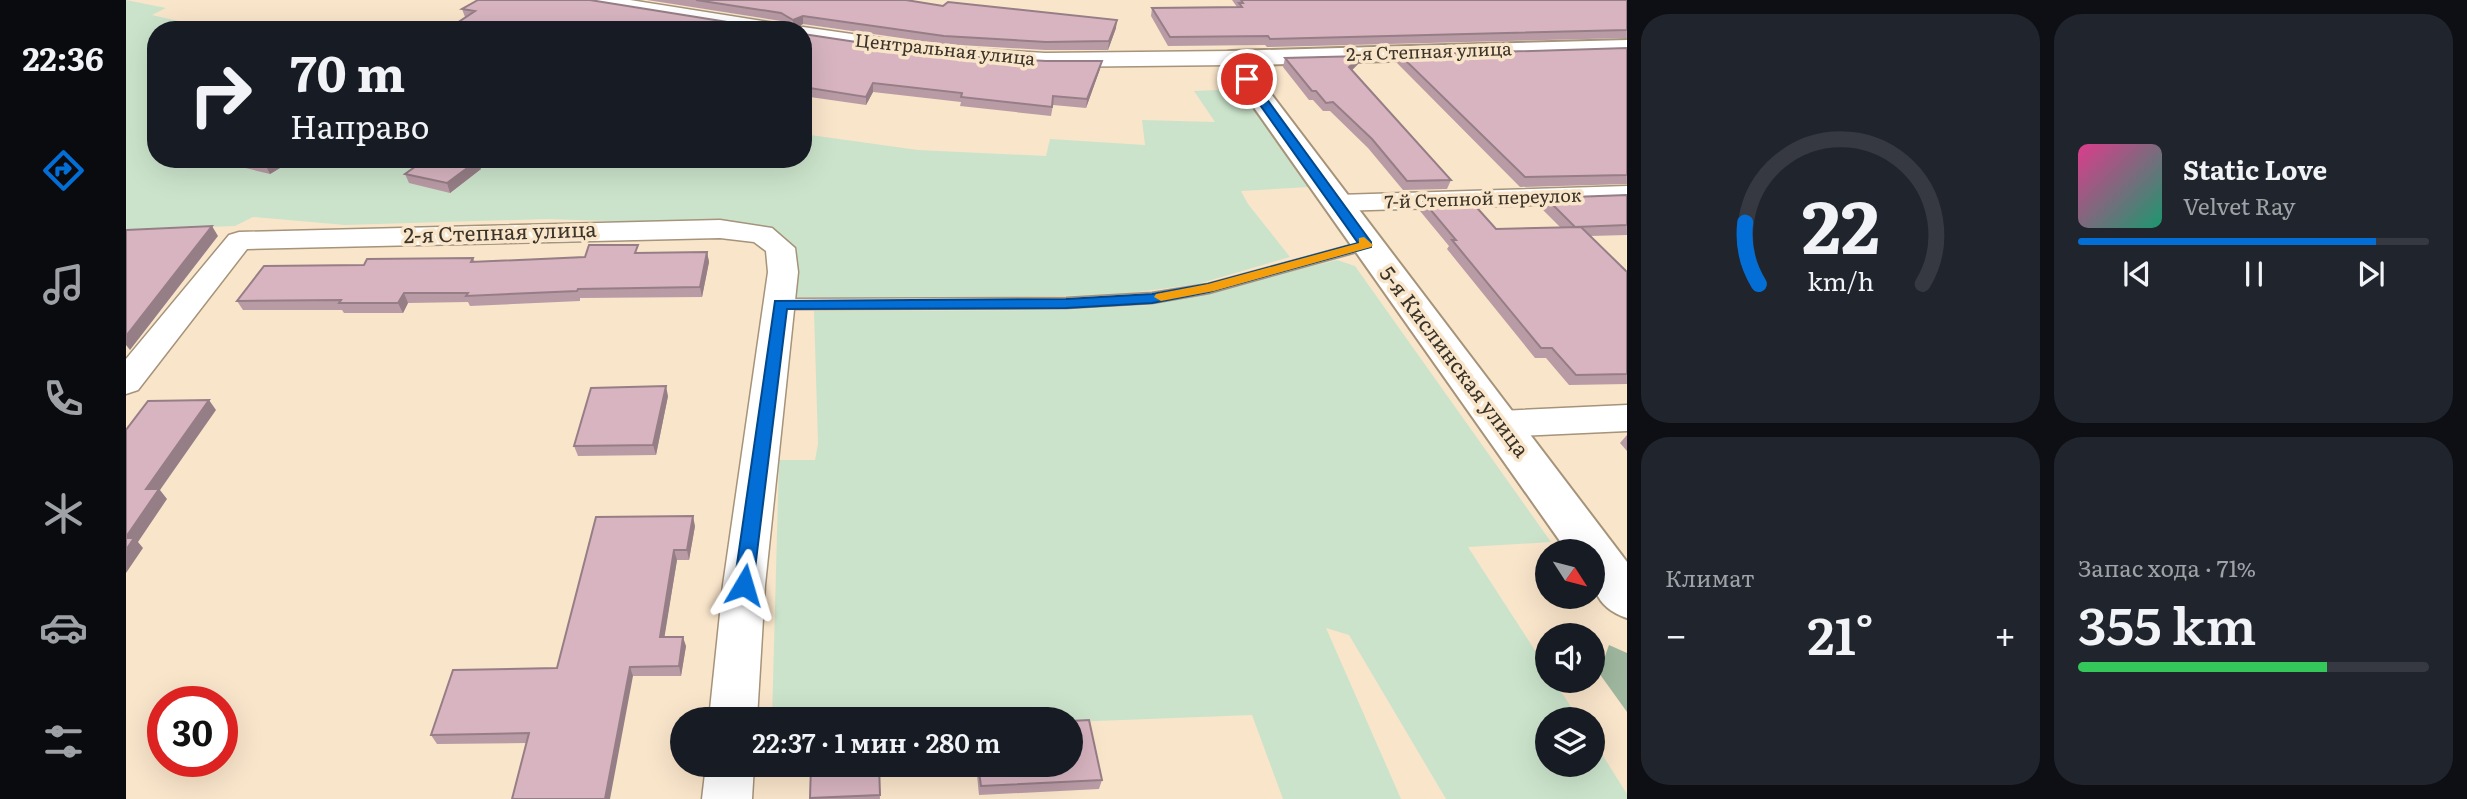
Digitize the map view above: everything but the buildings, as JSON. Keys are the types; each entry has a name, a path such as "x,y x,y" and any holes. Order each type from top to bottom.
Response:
{"street":[{"path":"593,0 725,21"},
{"name":"Центральная улица","path":"812,34 943,54 1045,60 1231,58"},
{"name":"2-я Степная улица","path":"1231,58 1627,47"},
{"name":"5-я Кислинская улица","path":"1231,58 1627,598"},
{"name":"7-й Степной переулок","path":"1338,204 1627,194"},
{"name":"2-я Степная улица","path":"126,382 239,241 720,229 762,234 780,248 783,272 780,304"},
{"path":"734,707 744,585 780,304"},
{"path":"1500,424 1627,418"},
{"path":"727,799 729,777"}],"lane":[{"path":"780,304 1066,303 1152,298 1209,288 1366,245"}],"green space":[{"path":"126,0 166,8 152,15 178,21 147,21 147,168 812,168 812,135 918,150 1046,156 1050,139 1145,145 1142,120 1215,122 1194,91 1239,89 1273,129 1309,187 1241,191 1248,204 1290,257 1198,284 1116,295 896,299 797,297 793,250 696,224 548,219 345,225 253,217 235,226 126,230"},
{"path":"1337,260 1355,266 1549,539 1535,539 1535,543 1468,547 1535,650 1535,693 1562,693 1571,707 1535,707 1535,777 1605,777 1605,759 1627,794 1627,799 1446,799 1349,635 1326,628 1401,799 1283,799 1252,715 1083,722 1083,707 772,707 779,460 815,460 818,444 814,311 1063,310 1151,305"},
{"path":"1609,645 1627,653 1627,712 1605,681 1605,656"}],"slow traffic":[{"path":"1161,297 1209,288 1366,245 1364,241"}],"route":[{"path":"744,585 780,304 1066,303 1152,298 1209,288 1366,245 1247,79"}]}
